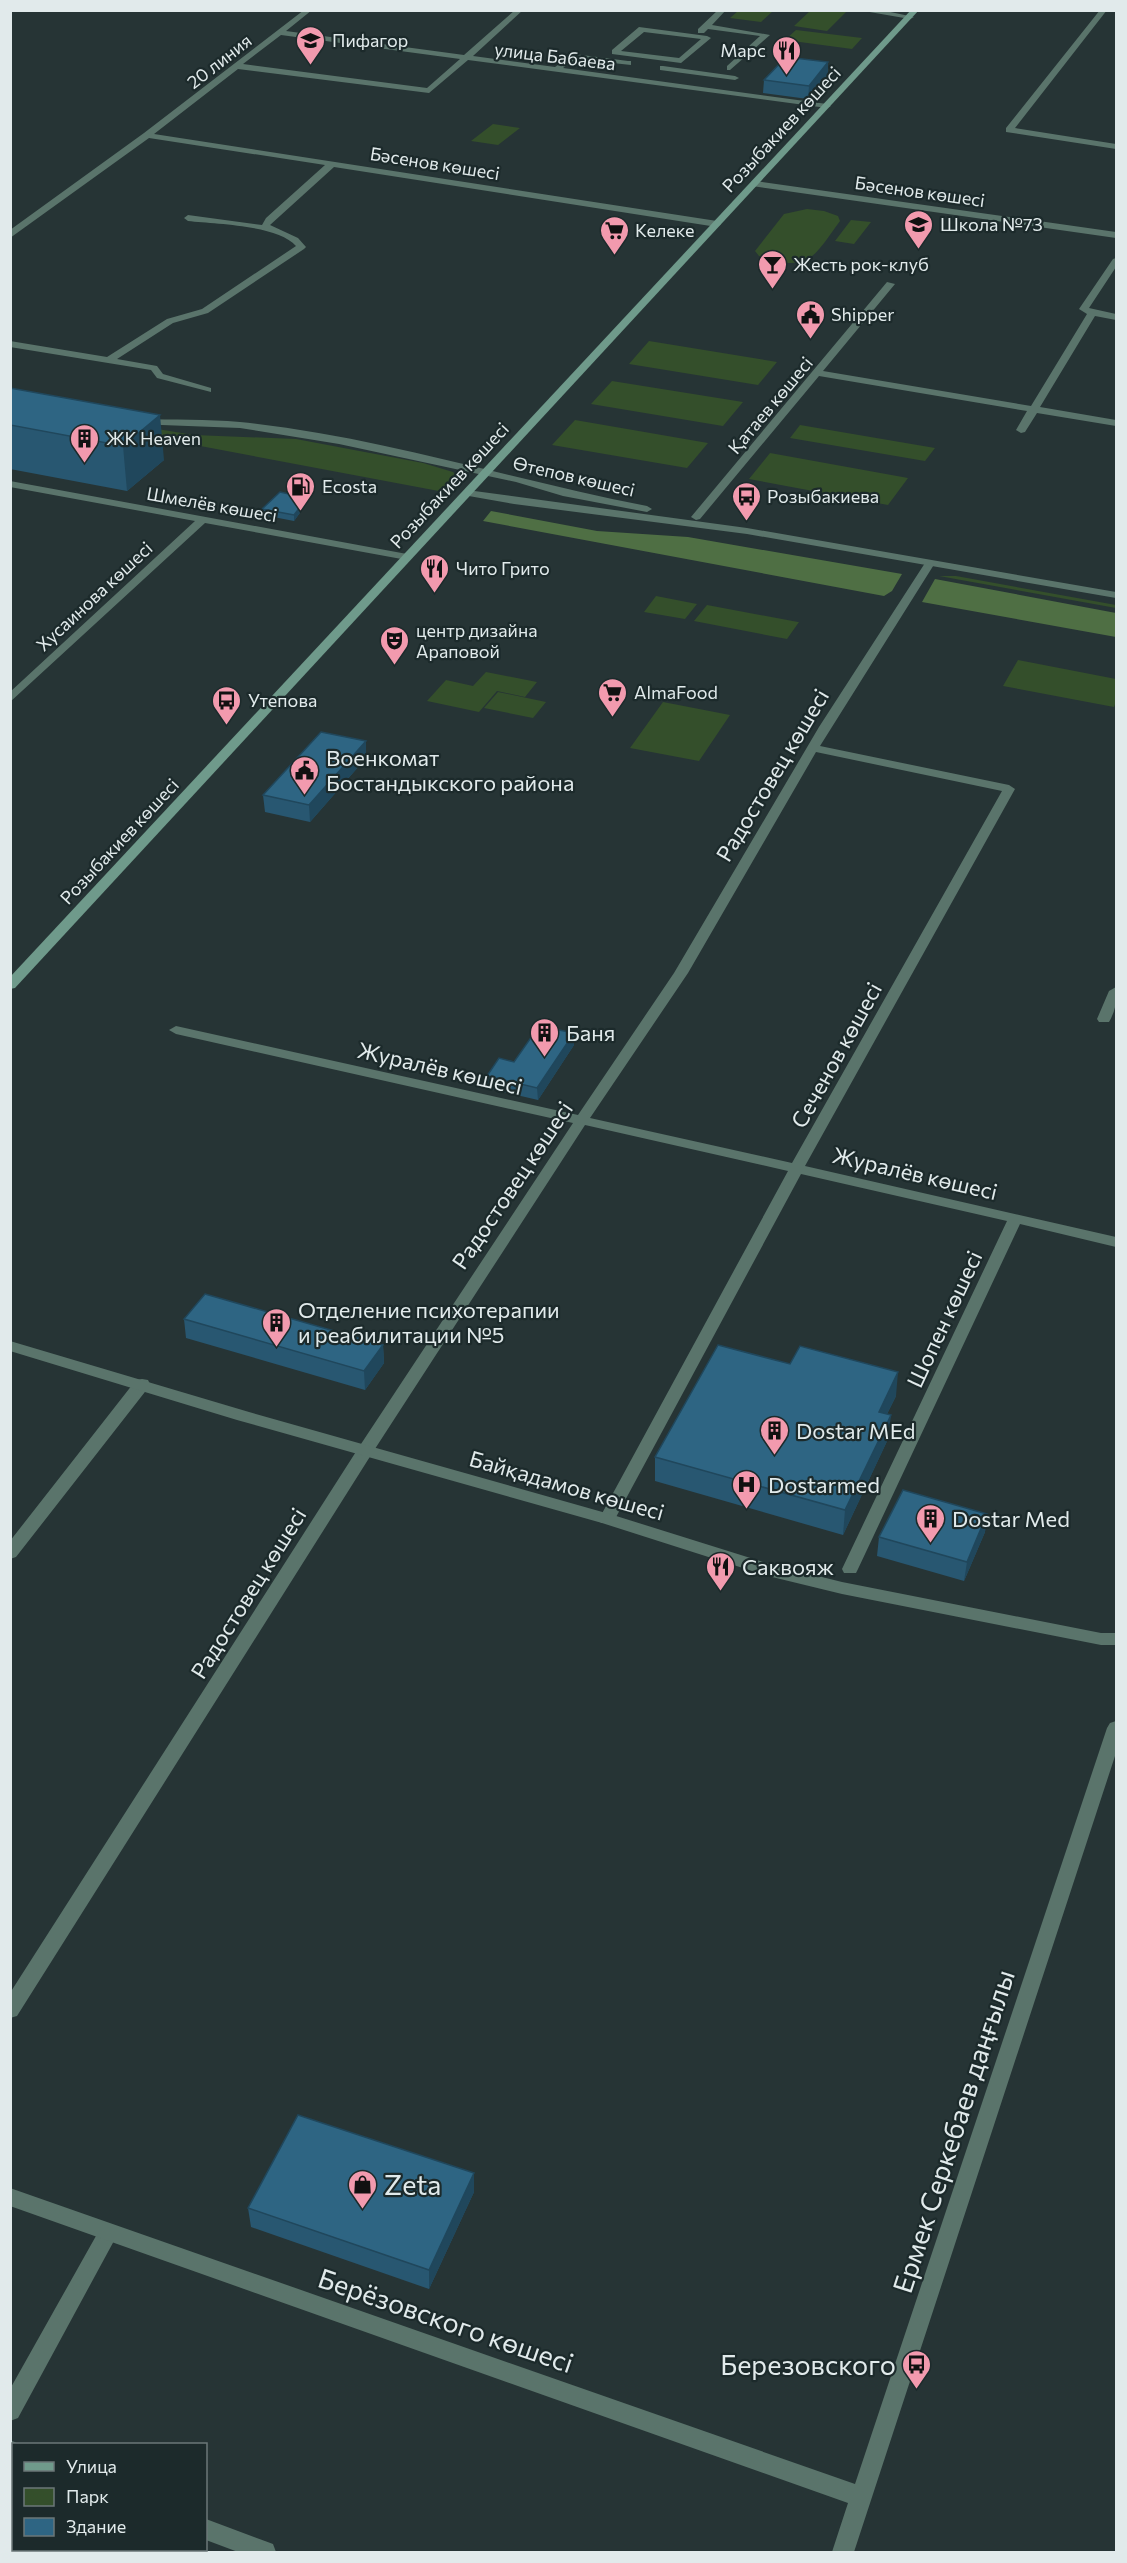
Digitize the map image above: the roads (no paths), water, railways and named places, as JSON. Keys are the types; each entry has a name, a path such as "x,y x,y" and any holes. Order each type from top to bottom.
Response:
{"main road":[{"name":"Розыбакиев көшесі","path":"10,985 913,14"}],"street":[{"name":"20 линия","path":"10,235 147,135 309,10"},
{"path":"237,66 429,91 520,10"},
{"path":"698,40 642,29 615,52 681,61 698,40 706,26 723,10"},
{"path":"861,10 913,14"},
{"path":"1104,10 1009,130 1116,147"},
{"path":"706,26 766,35 730,68"},
{"name":"улица Бабаева","path":"280,33 827,106"},
{"path":"555,71 574,56 735,78"},
{"name":"Бәсенов көшесі","path":"147,135 717,224"},
{"path":"268,229 266,225 268,220 332,164"},
{"name":"Бәсенов көшесі","path":"754,184 1116,235"},
{"path":"109,360 170,321 205,311 301,247 295,240 268,229 188,218"},
{"path":"1116,261 1084,309 1092,313 1116,317"},
{"name":"Қатаев көшесі","path":"696,517 890,284"},
{"path":"1021,430 1092,313"},
{"path":"10,344 154,368 160,376 208,390"},
{"path":"818,373 1116,423"},
{"name":"Өтепов көшесі","path":"126,419 184,431 288,434 339,441 486,472 598,501 696,517 747,531"},
{"name":"Шмелёв көшесі","path":"13,487 407,557"},
{"name":"Өтепов көшесі","path":"467,492 514,501 747,531 1116,595"},
{"name":"Хусаинова көшесі","path":"10,699 202,519"},
{"name":"Радостовец көшесі","path":"10,2010 365,1450 516,1217 681,973 782,791 813,748 835,706 930,563"},
{"name":"Сеченов көшесі","path":"607,1519 797,1167 1010,789 813,748"},
{"path":"1104,1019 1116,991"},
{"name":"Журалёв көшесі","path":"176,1030 581,1122 797,1167 1116,1242"},
{"name":"Шопен көшесі","path":"850,1569 1016,1218"},
{"name":"Байқадамов көшесі","path":"10,1346 607,1519 768,1570 815,1582 1101,1639 1116,1639"},
{"path":"10,1553 142,1384"},
{"name":"Ермек Серкебаев даңғылы","path":"843,2553 1116,1728"},
{"name":"Берёзовского көшесі","path":"10,2197 862,2497"},
{"path":"10,2411 108,2233"},
{"path":"207,2530 264,2553"}],"place":[{"name":"Пифагор","path":"311,66"},
{"name":"Марс","path":"787,76"},
{"name":"Школа №73","path":"919,250"},
{"name":"Келеке","path":"614,256"},
{"name":"Жесть рок-клуб","path":"772,290"},
{"name":"Shipper","path":"810,340"},
{"name":"ЖК Heaven","path":"85,464"},
{"name":"Ecosta","path":"301,512"},
{"name":"Розыбакиева","path":"746,522"},
{"name":"Чито Грито","path":"435,594"},
{"name":"центр дизайна Араповой","path":"395,666"},
{"name":"AlmaFood","path":"613,718"},
{"name":"Утепова","path":"227,726"},
{"name":"Военкомат Бостандыкского района","path":"305,796"},
{"name":"Баня","path":"545,1058"},
{"name":"Отделение психотерапии и реабилитации №5","path":"277,1348"},
{"name":"Dostar MEd","path":"775,1456"},
{"name":"Dostarmed","path":"747,1510"},
{"name":"Dostar Med","path":"931,1544"},
{"name":"Саквояж","path":"721,1592"},
{"name":"Zeta","path":"363,2210"},
{"name":"Березовского","path":"917,2390"}]}
